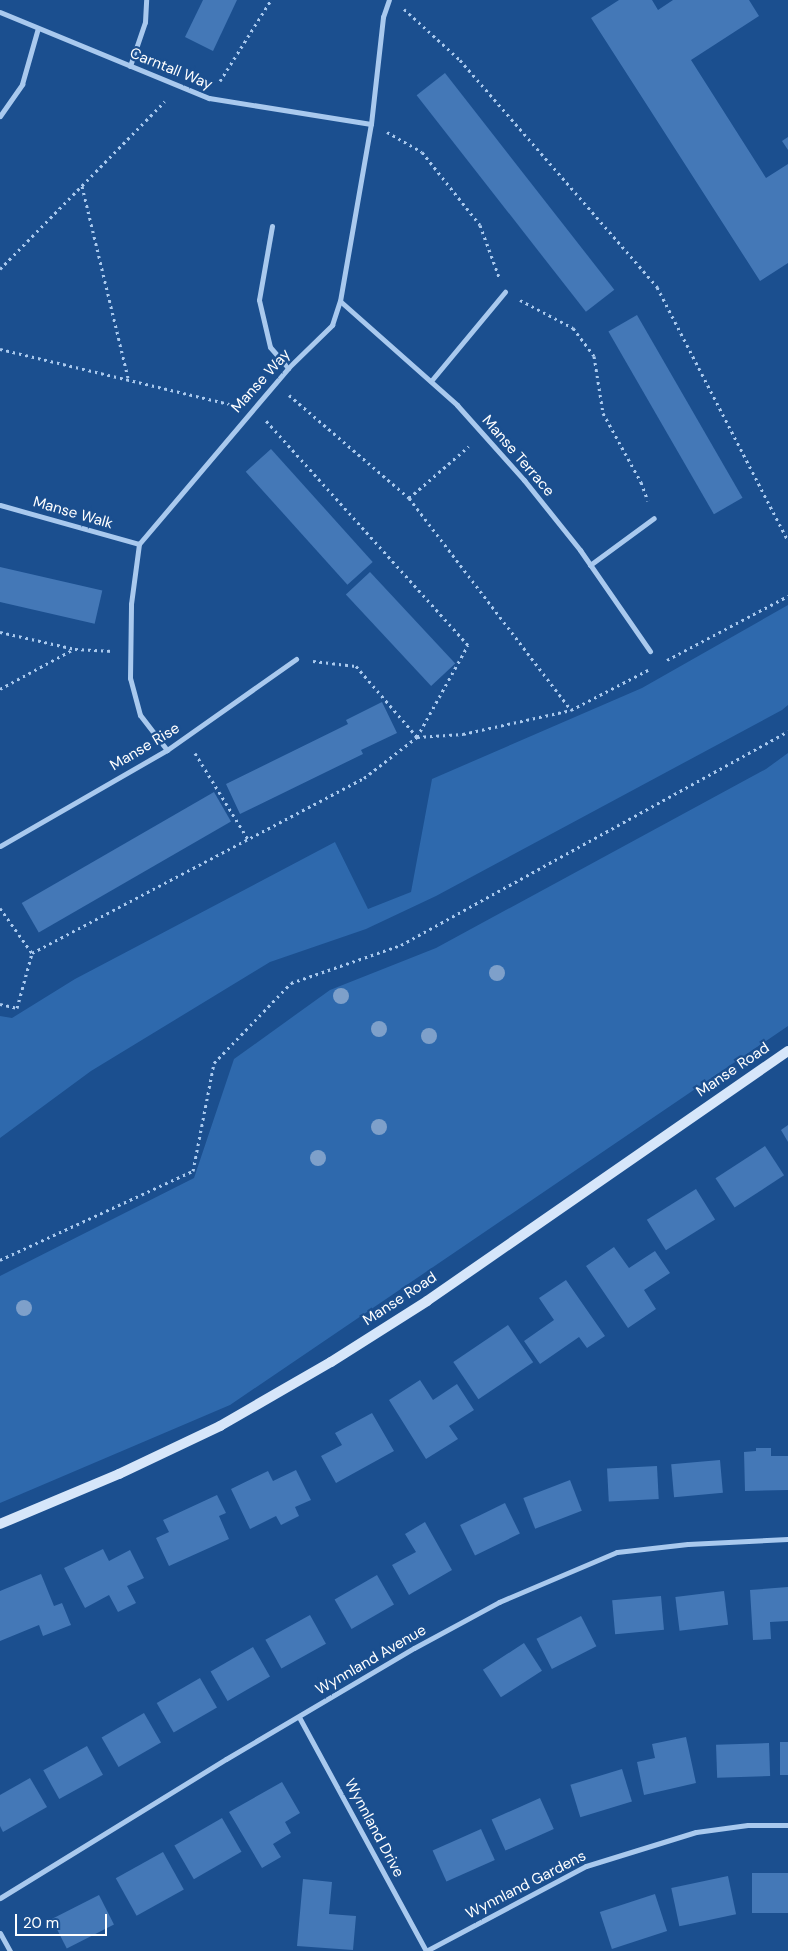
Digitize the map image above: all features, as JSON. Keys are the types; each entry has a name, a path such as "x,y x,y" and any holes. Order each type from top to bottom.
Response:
{"main road":[{"name":"Manse Road","path":"0,1524 120,1474 220,1426 331,1362 426,1301 788,1051"}],"street":[{"path":"130,66 145,22 146,0"},
{"name":"Manse Way","path":"139,544 288,368 332,325 340,301 371,124 383,18 389,0"},
{"name":"Carntall Way","path":"0,12 209,98 371,124"},
{"path":"0,116 22,84 38,28"},
{"path":"272,226 259,300 270,347 288,368"},
{"path":"431,381 505,292"},
{"name":"Manse Terrace","path":"340,301 431,381 524,480 590,565 650,651"},
{"name":"Manse Walk","path":"0,505 139,544"},
{"path":"590,565 654,518"},
{"path":"139,544 131,604 130,678 140,715 167,750"},
{"name":"Manse Rise","path":"0,846 167,750 296,659"},
{"name":"Wynnland Avenue","path":"0,1898 414,1648 499,1602 617,1552 688,1544 788,1539"},
{"name":"Wynnland Drive","path":"299,1717 426,1951"},
{"name":"Wynnland Gardens","path":"426,1951 586,1866 696,1832 748,1825 788,1824"},
{"path":"0,1933 10,1951"}],"path":[{"path":"209,98 271,0"},
{"path":"400,6 460,60 657,288 788,541"},
{"path":"0,269 180,86"},
{"path":"371,124 422,152 475,218 480,225 505,292 573,328 594,356 603,413 642,482 654,518"},
{"path":"82,185 128,378"},
{"path":"0,349 226,401 266,420 468,645 417,737 364,778 32,953 17,1008 0,1004"},
{"path":"275,383 409,498 571,710"},
{"path":"409,498 483,435"},
{"path":"659,664 788,596"},
{"path":"0,632 75,649 131,652"},
{"path":"0,690 75,649"},
{"path":"296,659 356,666 417,737"},
{"path":"417,737 463,734 571,710 651,668"},
{"path":"0,1260 193,1171 214,1063 292,983 401,945 788,731"},
{"path":"186,737 248,839"},
{"path":"0,908 32,953"}],"shaded area":[{"path":"788,605 788,705 782,710 436,896 366,929 270,962 91,1071 0,1138 0,1016 12,1018 75,979 335,842 368,909 411,892 432,779 642,688"},
{"path":"788,753 788,1026 230,1405 0,1503 0,1276 194,1178 234,1059 330,990 436,948 766,769"}],"building":[{"path":"203,0 237,0 213,51 185,37"},
{"path":"619,0 652,0 658,10 673,0 749,0 759,16 691,60 766,178 788,164 788,263 760,281 591,18"},
{"path":"445,73 614,290 586,312 417,95"},
{"path":"788,137 788,150 782,141"},
{"path":"637,315 742,498 714,514 608,332"},
{"path":"271,449 373,562 347,585 246,472"},
{"path":"0,567 102,591 95,624 0,602"},
{"path":"370,572 455,663 431,686 346,595"},
{"path":"382,702 397,733 361,750 363,754 240,814 226,784 348,724 346,720"},
{"path":"214,792 231,821 39,932 22,903"},
{"path":"788,1125 788,1142 781,1130"},
{"path":"765,1146 784,1175 735,1207 716,1178"},
{"path":"696,1189 715,1220 666,1250 647,1220"},
{"path":"614,1247 629,1268 655,1251 670,1273 644,1290 656,1309 628,1328 586,1266"},
{"path":"566,1280 605,1336 587,1348 579,1337 540,1364 524,1341 554,1320 539,1298"},
{"path":"508,1325 533,1362 478,1399 453,1362"},
{"path":"420,1380 433,1400 457,1384 474,1410 449,1426 458,1439 426,1459 389,1400"},
{"path":"372,1413 394,1451 336,1483 321,1456 342,1445 335,1433"},
{"path":"756,1448 771,1448 771,1456 788,1456 788,1490 745,1491 744,1452 756,1451"},
{"path":"720,1460 723,1493 674,1497 671,1464"},
{"path":"657,1466 659,1499 609,1502 607,1469"},
{"path":"296,1470 311,1500 295,1507 299,1516 281,1525 276,1516 250,1529 231,1489 268,1471 273,1481"},
{"path":"570,1480 582,1511 535,1529 523,1498"},
{"path":"217,1495 226,1513 219,1516 229,1539 169,1566 156,1538 169,1532 163,1520"},
{"path":"505,1503 520,1534 475,1555 460,1525"},
{"path":"425,1522 452,1570 409,1595 392,1565 416,1552 405,1534"},
{"path":"103,1549 109,1561 130,1550 144,1578 127,1586 136,1603 118,1612 109,1595 85,1608 64,1568"},
{"path":"41,1574 54,1606 62,1603 71,1625 43,1636 39,1625 0,1641 0,1591"},
{"path":"377,1575 394,1604 352,1629 335,1600"},
{"path":"788,1587 788,1621 770,1622 771,1639 753,1640 750,1590"},
{"path":"724,1591 728,1625 680,1631 675,1597"},
{"path":"661,1596 664,1630 615,1634 612,1600"},
{"path":"310,1615 326,1644 281,1669 265,1640"},
{"path":"581,1616 596,1646 552,1669 536,1639"},
{"path":"524,1643 542,1671 501,1697 483,1670"},
{"path":"253,1647 270,1676 228,1701 211,1672"},
{"path":"200,1678 217,1707 174,1732 157,1703"},
{"path":"144,1713 161,1742 119,1767 102,1738"},
{"path":"686,1737 696,1783 644,1795 637,1762 655,1758 652,1744"},
{"path":"780,1742 788,1742 788,1775 780,1775"},
{"path":"769,1743 770,1776 717,1778 716,1745"},
{"path":"87,1746 103,1775 59,1799 43,1770"},
{"path":"622,1769 632,1802 580,1817 570,1785"},
{"path":"30,1778 47,1807 3,1832 0,1826 0,1795"},
{"path":"282,1782 300,1813 285,1822 291,1833 273,1844 281,1857 262,1868 229,1812"},
{"path":"540,1798 554,1829 505,1851 492,1820"},
{"path":"222,1818 242,1852 194,1879 174,1846"},
{"path":"481,1829 495,1860 446,1882 433,1851"},
{"path":"163,1852 184,1890 137,1916 116,1878"},
{"path":"752,1873 788,1873 788,1913 752,1913"},
{"path":"728,1876 736,1914 679,1926 671,1888"},
{"path":"303,1879 332,1882 329,1914 356,1916 353,1950 297,1946"},
{"path":"655,1894 667,1931 612,1949 600,1912"},
{"path":"99,1895 114,1924 67,1948 52,1919"}]}
